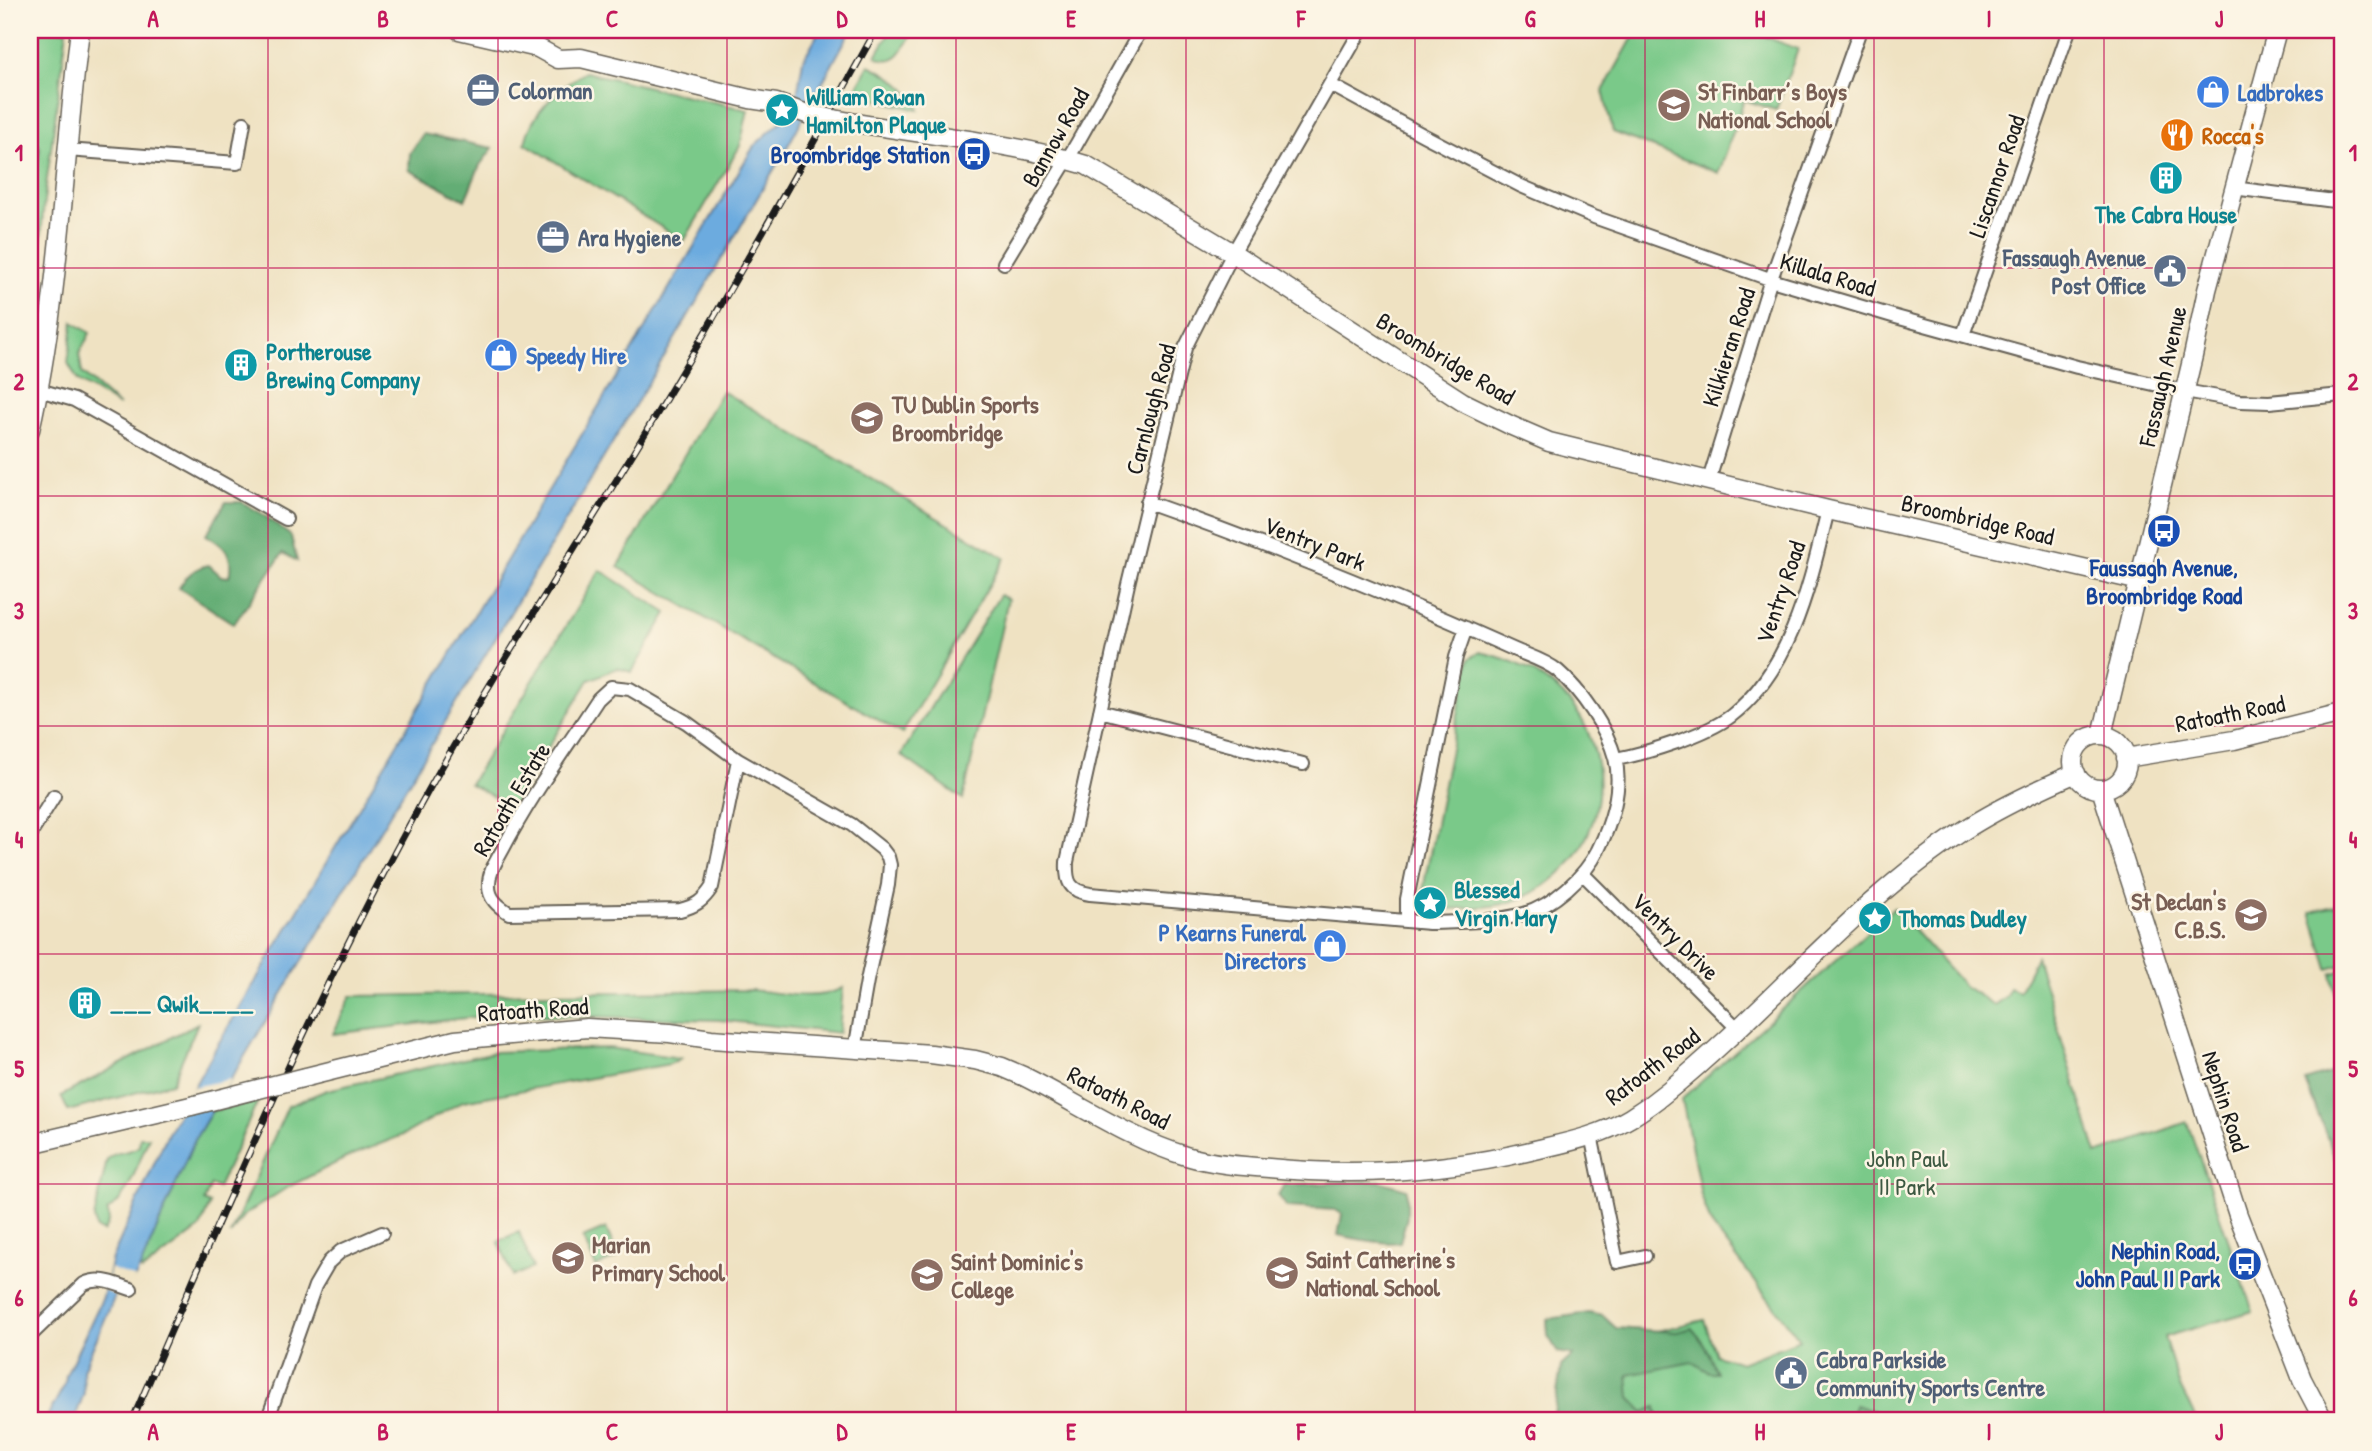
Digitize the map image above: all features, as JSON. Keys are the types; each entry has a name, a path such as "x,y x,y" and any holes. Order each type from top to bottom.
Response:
{"street":[{"path":"30,429 52,311 80,30"},
{"name":"Broombridge Road","path":"459,30 538,48 558,59 581,58 776,103 807,114 958,138 1086,165 1233,253 1463,402 1549,442 1828,510 2140,581"},
{"name":"Bannow Road","path":"1004,263 1141,30"},
{"name":"Carnlough Road","path":"1071,887 1066,878 1067,862 1147,502 1185,348 1233,253 1361,30"},
{"name":"Kilkieran Road","path":"1709,480 1771,279 1860,30"},
{"name":"Liscannor Road","path":"1963,335 2069,30"},
{"name":"Fassaugh Avenue","path":"2102,735 2207,290 2277,30"},
{"name":"Killala Road","path":"1331,85 1521,186 1594,217 1771,279 2077,367 2185,391 2240,401 2269,402 2342,396"},
{"path":"66,150 237,163 244,123"},
{"path":"2233,188 2342,202"},
{"path":"39,390 74,400 286,519"},
{"name":"Ventry Park","path":"1071,887 1081,893 1103,896 1407,921 1462,922 1525,914 1558,895 1583,874 1597,852 1612,817 1617,783 1616,759 1597,718 1574,686 1555,669 1466,628 1236,534 1147,502"},
{"name":"Ventry Road","path":"1616,759 1641,754 1702,731 1730,717 1751,696 1783,653 1815,559 1828,510"},
{"path":"1407,921 1408,899 1456,657 1466,628"},
{"name":"Ratoath Estate","path":"738,760 712,887 705,898 695,906 680,910 509,913 499,907 491,897 488,886 490,874 512,831 598,699 611,687 630,689 686,722 738,760 852,825 888,857 888,885 855,1050"},
{"path":"1100,711 1303,764"},
{"name":"Ratoath Road","path":"2126,758 2235,740 2342,713"},
{"path":"2102,735 2119,743 2126,758 2123,776 2111,787 2101,789 2084,784 2076,773 2073,760 2078,747 2091,737 2102,735"},
{"name":"Ratoath Road","path":"30,1144 455,1040 587,1028 670,1032 711,1039 931,1054 975,1060 1002,1067 1167,1149 1205,1161 1233,1165 1383,1173 1429,1169 1514,1155 1591,1135 1629,1119 1668,1091 1865,909 1924,859 1998,810 2076,773"},
{"name":"Nephin Road","path":"2101,789 2238,1215 2302,1379 2324,1421"},
{"path":"30,835 54,796"},
{"name":"Ventry Drive","path":"1583,874 1738,1029"},
{"path":"1591,1135 1617,1262 1645,1256"},
{"path":"267,1421 315,1286 329,1262 341,1251 383,1233"},
{"path":"30,1336 84,1284 101,1279 131,1289"}],"green space":[{"path":"30,30 67,30 44,201 34,326 30,345"},
{"path":"891,30 914,30 900,54 890,60 883,59 876,56"},
{"name":"St Finbarr’s Boys National School","path":"1637,30 1747,30 1798,49 1776,110 1744,100 1719,173 1613,132 1603,91"},
{"path":"869,65 891,77 905,89 919,110 853,94"},
{"path":"585,72 748,110 740,146 684,241 525,143 533,121 548,102"},
{"path":"30,130 40,148 30,212"},
{"path":"423,134 493,148 480,165 465,200 409,170 410,153"},
{"path":"73,322 90,333 79,354 82,373 119,406 78,381 68,363"},
{"path":"722,391 1005,558 902,734 618,567"},
{"path":"226,502 242,502 291,536 297,561 283,553 234,624 179,588 191,573 209,565 221,576 229,577 230,562 227,552 206,535"},
{"path":"600,570 667,613 632,672 617,668 589,680 512,807 470,784"},
{"path":"1000,595 1008,599 963,799 901,755"},
{"path":"1480,652 1513,662 1528,670 1557,689 1569,701 1587,730 1596,757 1599,784 1596,810 1588,835 1574,858 1556,877 1534,892 1497,905 1444,909 1429,904 1424,894 1424,884 1469,659"},
{"path":"2342,904 2342,965 2328,969 2311,912"},
{"name":"John Paul II Park","path":"1894,908 1964,986 1994,1005 2005,997 2010,988 2019,992 2036,957 2097,1154 2187,1122 2253,1311 2164,1337 2180,1387 2197,1421 1572,1421 1588,1347 1704,1320 1716,1355 1741,1363 1800,1340 1711,1224 1701,1195 1682,1099"},
{"path":"2342,970 2342,1020 2331,974"},
{"path":"843,988 839,1033 719,1020 499,1014 333,1034 351,996 752,990 810,996"},
{"path":"198,1023 172,1083 68,1111 61,1096"},
{"path":"609,1048 681,1058 670,1064 463,1101 405,1134 350,1156 288,1187 243,1216 230,1235 288,1106 327,1090 495,1052"},
{"path":"2342,1069 2342,1176 2305,1081"},
{"path":"258,1101 218,1188 211,1185 204,1201 210,1204 200,1228 142,1271 140,1268 195,1139 212,1111"},
{"path":"140,1137 149,1137 127,1189 107,1211 108,1222 103,1232 96,1228 94,1218 107,1160 139,1146"},
{"path":"1379,1181 1407,1189 1407,1217 1400,1242 1379,1242 1338,1235 1342,1214 1335,1210 1287,1207 1278,1195 1284,1185"},
{"path":"606,1228 618,1257 596,1267 583,1238"},
{"path":"519,1232 533,1268 513,1276 498,1241"},
{"path":"1589,1313 1603,1316 1616,1328 1677,1332 1692,1328 1704,1344 1717,1372 1709,1372 1692,1362 1628,1375 1630,1398 1644,1412 1656,1407 1659,1421 1553,1421 1561,1366 1573,1355 1558,1352 1548,1336 1547,1319"},
{"path":"1855,1405 1874,1411 1880,1421 1850,1421"}],"water":[{"path":"820,30 851,30 790,142 673,342 195,1139 140,1268 135,1278 115,1296 83,1370 84,1393 74,1421 45,1421 65,1384 66,1375 103,1297 112,1258 167,1135 215,1049 754,146 787,116 797,95 803,60"}],"pier":[{"path":"231,1079 221,1096 183,1106 193,1087"},
{"path":"110,1268 135,1278 119,1297 105,1291"}],"railway":[{"path":"132,1421 299,1045 334,970 410,824 491,682 697,346 876,30"}],"place":[{"name":"Colorman","path":"483,90"},
{"name":"Ladbrokes","path":"2213,92"},
{"name":"St Finbarr’s Boys National School","path":"1674,105"},
{"name":"William Rowan Hamilton Plaque","path":"782,110"},
{"name":"Rocca's","path":"2177,135"},
{"name":"Broombridge Station","path":"974,154"},
{"name":"The Cabra House","path":"2166,178"},
{"name":"Ara Hygiene","path":"553,237"},
{"name":"Fassaugh Avenue Post Office","path":"2170,271"},
{"name":"Speedy Hire","path":"501,355"},
{"name":"Portherouse Brewing Company","path":"241,365"},
{"name":"TU Dublin Sports Broombridge","path":"867,418"},
{"name":"Faussagh Avenue, Broombridge Road","path":"2164,531"},
{"name":"Blessed Virgin Mary","path":"1430,903"},
{"name":"St Declan's C.B.S.","path":"2251,915"},
{"name":"Thomas Dudley","path":"1875,918"},
{"name":"P Kearns Funeral Directors","path":"1330,946"},
{"name":"___ Qwik____","path":"85,1003"},
{"name":"Marian Primary School","path":"568,1258"},
{"name":"Nephin Road, John Paul II Park","path":"2245,1264"},
{"name":"Saint Catherine's National School","path":"1282,1273"},
{"name":"Saint Dominic's College","path":"927,1275"},
{"name":"Cabra Parkside Community Sports Centre","path":"1791,1373"}]}
